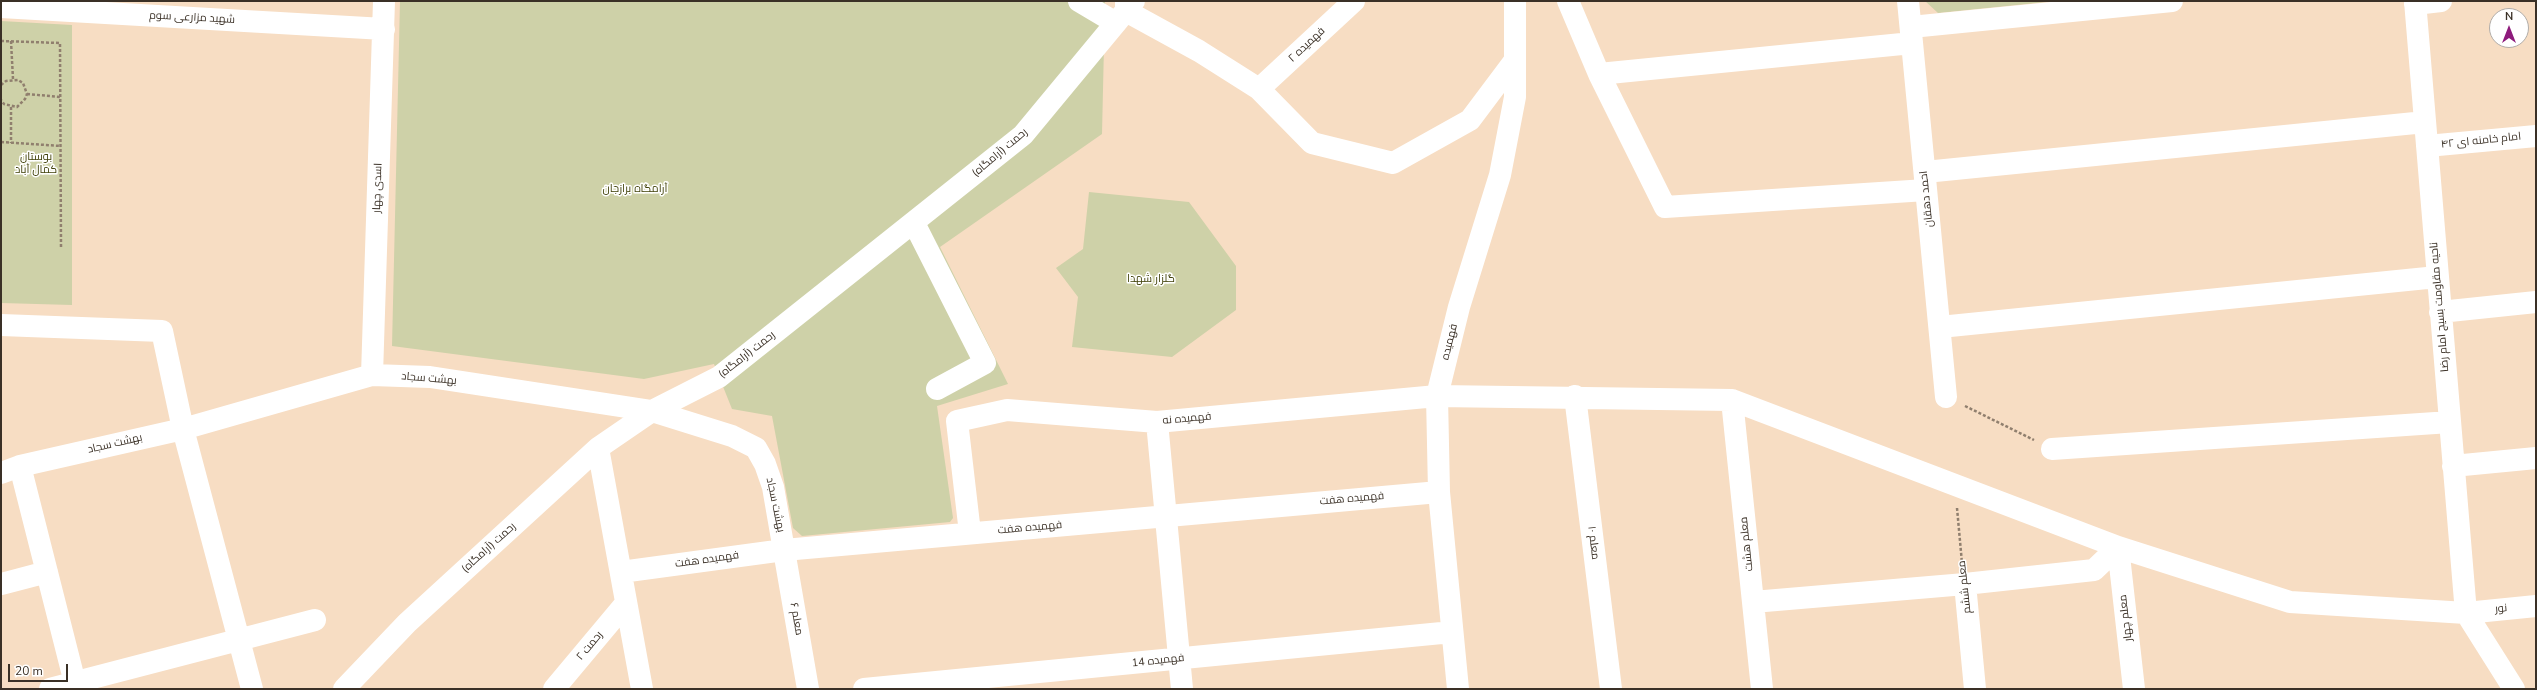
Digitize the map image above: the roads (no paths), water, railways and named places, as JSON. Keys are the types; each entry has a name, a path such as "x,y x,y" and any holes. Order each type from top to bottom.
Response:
{"street":[{"name":"اسدی چهار","path":"372,374 384,1"},
{"path":"1079,1 1126,9 1199,51 1259,89 1312,143 1392,164 1470,120 1515,60"},
{"name":"فهمیده ۲","path":"1259,89 1354,1"},
{"name":"فهمیده","path":"1458,689 1439,492 1437,396 1459,307 1500,175 1514,97 1515,1"},
{"path":"1568,1 1599,74 1665,207 1802,200 1925,181 2425,122"},
{"name":"احمد دهقان","path":"1908,1 1946,397"},
{"path":"1599,74 2172,1"},
{"path":"2415,2 2441,1"},
{"name":"ناحیه مقاومت بسیج امام رضا","path":"2415,2 2466,613"},
{"name":"شهید مزارعی سوم","path":"1,7 87,7 384,29"},
{"name":"رحمت (آرامگاه)","path":"344,689 407,622 598,448 652,411 719,377 1023,136 1126,9"},
{"name":"امام خامنه ای ۴۲","path":"2427,146 2536,136"},
{"path":"914,222 985,363 937,389"},
{"path":"1940,327 2438,277"},
{"path":"2440,312 2536,302"},
{"path":"1,325 162,331 183,429 241,641 252,689"},
{"name":"بهشت سجاد","path":"10,469 183,429 372,374 430,377 652,411 732,436 756,448 765,464 773,487 784,550"},
{"name":"فهمیده نه","path":"1182,689 1157,422 1437,396 1575,396 1732,400 1955,486"},
{"name":"معلم ۱۰","path":"1575,396 1611,689"},
{"name":"معلم هشت","path":"1732,400 1762,689"},
{"path":"970,533 957,421 1007,410 1157,422"},
{"path":"2052,449 2450,422"},
{"path":"598,448 642,689"},
{"path":"2453,466 2536,458"},
{"path":"10,469 47,572 75,683"},
{"name":"نور","path":"1955,486 2118,547 2290,602 2466,613 2536,606"},
{"name":"فهمیده هفت","path":"620,572 784,550 1439,492"},
{"path":"1753,602 1965,584 2094,570 2118,547"},
{"name":"معلم چهار","path":"2118,547 2134,689"},
{"name":"معلم ۶","path":"784,550 808,689"},
{"path":"1,584 47,572"},
{"name":"معلم ششم","path":"1965,584 1975,689"},
{"name":"رحمت ۲","path":"554,689 626,603"},
{"path":"2466,613 2514,689"},
{"path":"50,689 241,641 316,620"},
{"name":"فهمیده 14","path":"864,689 1452,632"}],"park label":[{"name":"بوستان کمال آباد","path":"36,163"},
{"name":"آرامگاه برازجان","path":"635,189"},
{"name":"گلزار شهدا","path":"1151,279"}]}
